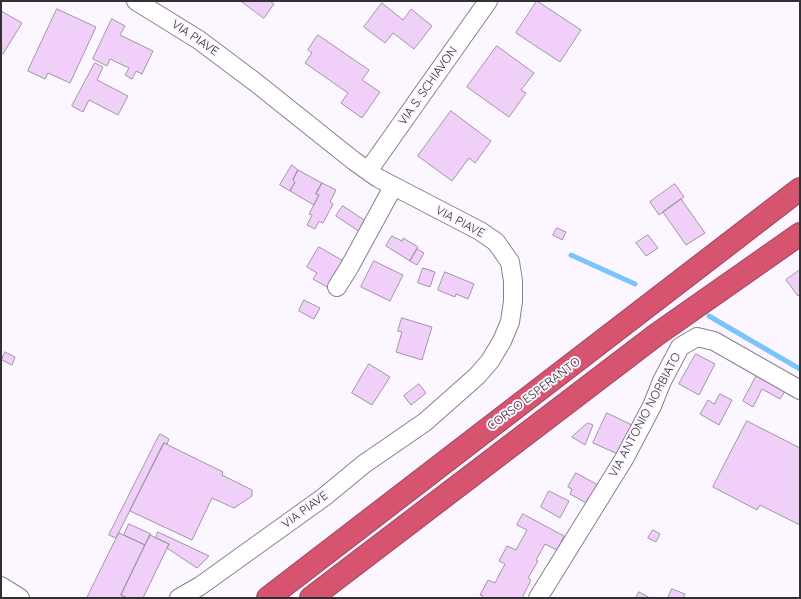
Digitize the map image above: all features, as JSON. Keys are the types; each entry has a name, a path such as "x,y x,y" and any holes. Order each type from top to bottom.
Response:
{"highway":[{"name":"CORSO ESPERANTO","path":"268,598 800,190"},
{"path":"311,598 656,335 800,234"}],"street":[{"name":"VIA PIAVE","path":"136,1 199,40 368,171 393,187 480,231 496,242 510,262 513,281 513,301 510,322 502,341 490,361 477,376 425,422 364,464 324,497 206,582 179,598"},
{"name":"VIA S. SCHIAVON","path":"368,171 488,1"},
{"path":"337,287 393,187"},
{"name":"VIA ANTONIO NORBIATO","path":"538,598 624,458 652,406 662,381 680,347 697,337 714,341 800,390"},
{"path":"1,586 20,598"}],"building":[{"path":"241,1 270,1 274,4 264,18"},
{"path":"537,1 581,30 560,62 516,33"},
{"path":"382,3 403,20 411,9 432,26 414,49 393,33 385,43 364,27"},
{"path":"57,9 96,27 70,83 48,73 45,79 28,71"},
{"path":"1,11 22,23 3,54 1,53"},
{"path":"112,19 125,26 120,35 153,51 142,74 136,71 132,79 125,75 129,68 110,59 107,66 93,59"},
{"path":"318,35 369,70 362,80 380,92 362,118 341,103 348,93 305,63 312,53 308,50"},
{"path":"497,46 534,73 521,90 526,93 509,117 467,87"},
{"path":"95,63 103,67 97,80 128,96 118,115 89,100 83,112 72,106"},
{"path":"451,111 491,141 475,163 469,158 452,181 418,156"},
{"path":"292,165 298,170 293,180 295,182 290,191 280,185"},
{"path":"298,170 322,183 316,194 319,195 314,205 290,191 295,182 293,180"},
{"path":"322,183 336,190 330,202 333,204 323,223 319,221 315,229 307,225 312,215 309,214 319,195 316,194"},
{"path":"675,184 684,197 659,215 650,202"},
{"path":"681,199 705,233 686,245 663,212"},
{"path":"343,206 367,222 360,232 336,216"},
{"path":"557,228 566,232 562,240 553,235"},
{"path":"648,235 658,248 646,256 636,243"},
{"path":"392,236 402,241 403,238 418,247 410,261 386,246"},
{"path":"319,247 345,262 329,288 313,279 317,273 307,267"},
{"path":"417,249 424,253 417,265 410,261"},
{"path":"374,261 403,275 390,301 361,287"},
{"path":"423,268 435,272 430,287 418,283"},
{"path":"800,270 800,294 798,296 786,280"},
{"path":"445,272 474,284 468,299 456,294 455,297 438,290"},
{"path":"304,300 320,308 314,319 299,311"},
{"path":"402,318 432,327 422,360 396,352 402,332 398,331"},
{"path":"5,352 15,357 12,365 2,360"},
{"path":"696,354 715,364 699,395 679,384"},
{"path":"369,364 390,377 372,405 352,393"},
{"path":"758,373 787,388 780,399 762,389 753,407 743,401"},
{"path":"419,384 426,393 411,405 404,396"},
{"path":"720,394 732,400 719,425 700,414 708,400 714,404"},
{"path":"607,413 632,425 618,454 593,443"},
{"path":"747,421 800,448 800,525 760,505 757,510 713,487"},
{"path":"588,423 593,425 585,445 572,437"},
{"path":"160,434 169,439 167,444 164,443 116,538 109,535"},
{"path":"164,443 223,472 222,475 252,490 252,496 234,508 212,498 192,540 130,511"},
{"path":"576,473 600,486 592,500 588,498 586,503 570,494 572,489 568,487"},
{"path":"549,491 569,501 560,518 541,507"},
{"path":"523,514 564,536 557,550 545,544 536,560 538,561 528,578 531,580 522,598 482,598 483,596 480,595 488,580 495,583 505,564 499,561 507,546 516,550 527,530 517,525"},
{"path":"129,524 151,534 145,545 124,535"},
{"path":"653,530 660,534 656,542 648,538"},
{"path":"158,532 209,556 197,568 167,548 169,544 156,538"},
{"path":"119,533 145,545 121,595 127,598 87,598"},
{"path":"150,535 169,544 143,598 127,598 121,595"},
{"path":"672,589 685,594 683,598 668,598"},
{"path":"639,592 650,598 636,598"}],"waterway":[{"path":"571,255 635,284"},
{"path":"709,316 800,369"}]}
